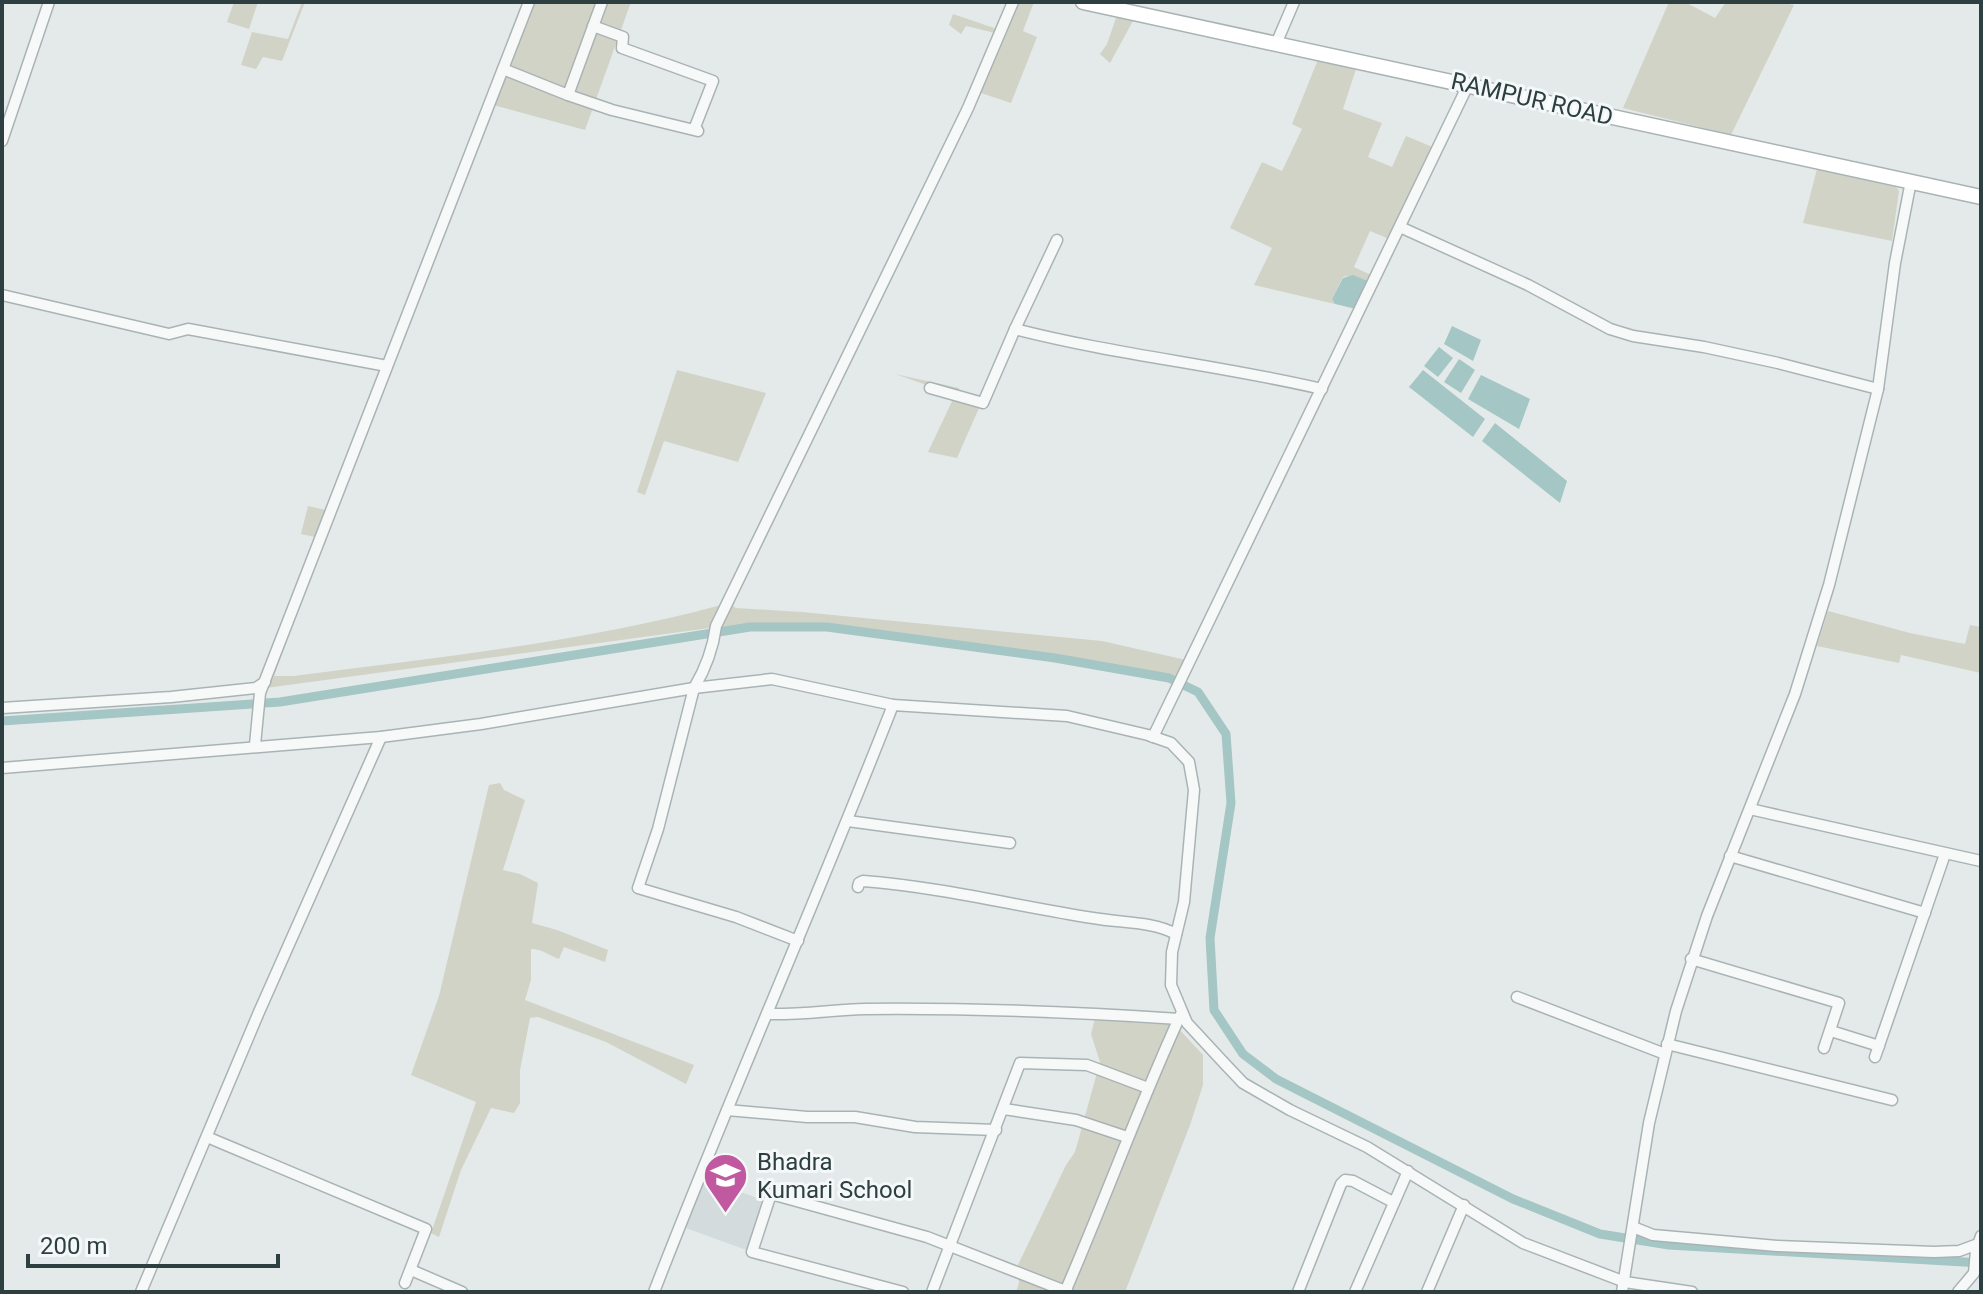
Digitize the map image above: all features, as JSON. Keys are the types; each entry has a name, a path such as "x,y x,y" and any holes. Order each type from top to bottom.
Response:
{"main road":[{"name":"RAMPUR ROAD","path":"1083,2 1981,197"}],"street":[{"path":"2,141 49,2"},
{"path":"255,745 263,688 529,2"},
{"path":"568,95 602,2"},
{"path":"798,941 736,917 638,888 658,829 694,688 714,645 716,626 968,108 1013,2"},
{"path":"1276,44 1294,2"},
{"path":"503,69 612,110 698,131 695,127 713,81 622,48 623,37 593,26"},
{"path":"1153,737 1468,85"},
{"path":"1623,1287 1649,1123 1691,959 1795,694 1829,585 1878,389 1895,263 1911,181"},
{"path":"1400,227 1528,285 1610,329 1778,363 1878,389"},
{"path":"930,388 983,403 1057,240"},
{"path":"2,295 169,334 188,329 387,366"},
{"path":"1015,329 1073,344 1264,375 1322,389"},
{"path":"2,768 381,737 481,724 694,688 772,679 893,705 1067,716 1153,737 1171,743 1182,752 1189,762 1194,790 1184,902 1172,952 1171,985 1180,1015 1243,1083 1290,1110 1367,1147 1523,1243 1623,1287 1692,1292"},
{"path":"2,708 263,688"},
{"path":"654,1292 893,705"},
{"path":"141,1292 381,737"},
{"path":"1750,809 1981,861"},
{"path":"848,821 1010,843"},
{"path":"1831,1031 1877,1051 1945,854"},
{"path":"1730,856 1925,913"},
{"path":"858,887 863,881 950,892 1095,919 1164,927 1176,934"},
{"path":"1691,959 1840,999 1824,1048"},
{"path":"1517,997 1666,1049 1892,1100"},
{"path":"767,1014 800,1015 863,1009 1180,1015"},
{"path":"903,1292 752,1252 771,1194 805,1206 927,1237 1066,1292 1096,1223 1127,1137 1180,1015"},
{"path":"932,1292 1020,1063 1087,1065 1148,1088"},
{"path":"1004,1109 1076,1120 1127,1137"},
{"path":"727,1110 807,1117 855,1117 915,1127 996,1130"},
{"path":"207,1137 426,1229 405,1283"},
{"path":"1355,1292 1408,1171"},
{"path":"1298,1292 1345,1180 1353,1181 1393,1202"},
{"path":"1427,1292 1464,1205"},
{"path":"1633,1230 1653,1235 1777,1246 1934,1252 1959,1251 1978,1244 1974,1273 1958,1292"},
{"path":"411,1270 462,1292"}],"shaded area":[{"path":"234,2 258,2 249,29 227,22"},
{"path":"302,2 305,2 282,61 263,57 256,69 241,65 252,32 288,39"},
{"path":"534,2 631,2 585,130 493,105"},
{"path":"1015,2 1034,2 1023,31 1037,37 1011,103 978,92"},
{"path":"1669,2 1685,2 1715,18 1726,2 1794,5 1731,135 1623,108"},
{"path":"953,14 997,29 995,33 966,26 961,34 949,25"},
{"path":"1117,15 1134,19 1110,63 1100,54 1107,44"},
{"path":"1319,57 1357,66 1343,109 1382,123 1368,157 1392,167 1406,136 1435,148 1389,239 1370,231 1354,267 1373,276 1370,282 1343,277 1332,299 1335,304 1254,285 1272,248 1230,228 1262,162 1282,171 1302,129 1292,124"},
{"path":"1817,169 1896,187 1899,191 1892,241 1803,223"},
{"path":"677,370 766,393 738,462 664,441 645,495 637,492"},
{"path":"895,374 959,388 956,395 979,408 957,458 928,452 955,395"},
{"path":"308,506 326,510 315,537 301,534"},
{"path":"742,584 733,606 736,608 1102,641 1186,660 1178,677 1024,651 851,628 772,624 718,628"},
{"path":"721,605 710,628 266,688 294,622 274,676 509,648 615,629"},
{"path":"1828,611 1965,644 1970,625 1981,627 1981,673 1901,655 1899,663 1817,646"},
{"path":"500,783 504,790 525,800 503,870 538,883 532,923 608,950 605,962 564,947 559,959 531,949 531,980 525,1000 694,1065 686,1084 606,1042 538,1017 530,1018 520,1070 520,1103 514,1113 491,1108 461,1170 439,1237 431,1233 476,1102 411,1075 439,996 489,785"},
{"path":"1116,1011 1177,1027 1203,1055 1203,1085 1190,1125 1125,1292 1016,1292 1019,1283 1017,1267 1075,1152 1100,1062 1091,1034 1096,1014"},
{"name":"Bhadra Kumari School","path":"700,1178 769,1202 752,1252 683,1227"}],"water":[{"path":"1353,275 1370,282 1356,309 1335,304 1332,299 1343,278"},
{"path":"1452,326 1481,340 1473,361 1444,344"},
{"path":"1439,347 1453,358 1438,377 1424,366"},
{"path":"1459,359 1475,370 1461,393 1444,382"},
{"path":"1423,370 1485,419 1473,437 1409,387"},
{"path":"1481,375 1530,399 1519,429 1468,399"},
{"path":"1495,423 1567,481 1560,503 1482,441"}],"waterway":[{"path":"2,721 280,702 750,627 827,627 1055,658 1169,678 1198,692 1226,734 1231,803 1210,938 1214,1010 1243,1054 1276,1079 1513,1199 1600,1234 1669,1245 1981,1263"}],"place":[{"name":"Bhadra Kumari School","path":"726,1215"}]}
